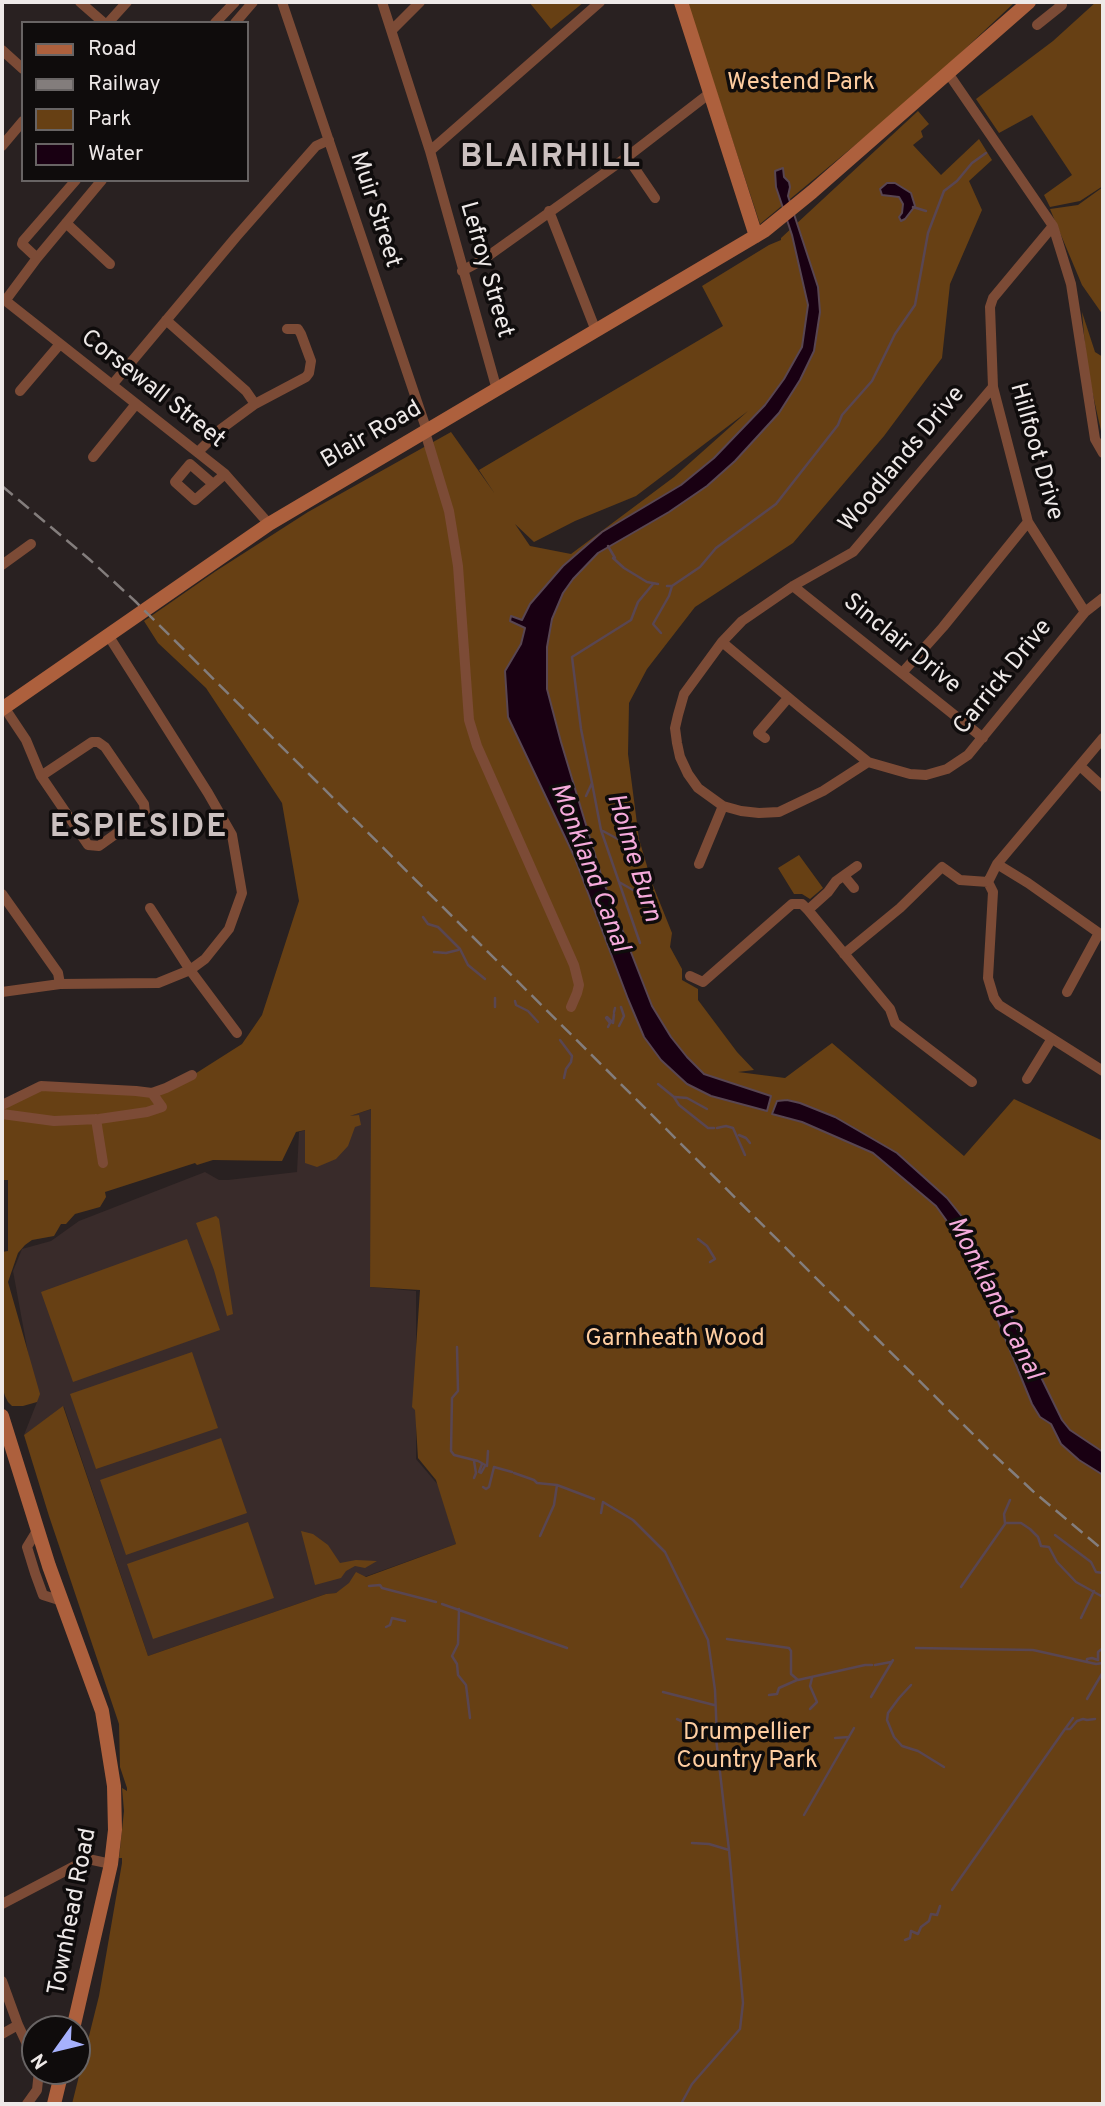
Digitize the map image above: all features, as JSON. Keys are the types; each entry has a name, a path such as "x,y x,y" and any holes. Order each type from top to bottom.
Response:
{"street":[{"path":"80,2 104,21"},
{"path":"108,21 127,2"},
{"path":"217,21 235,2"},
{"path":"237,21 253,2"},
{"name":"Muir Street","path":"282,2 426,432 449,511 458,566 469,720 477,746 574,965 579,985 571,1007"},
{"name":"Lefroy Street","path":"382,2 430,151 497,390"},
{"path":"392,30 420,2"},
{"path":"430,151 600,2"},
{"path":"681,2 756,236"},
{"path":"1029,2 948,73 1053,226 1071,284 1095,439 1103,453"},
{"path":"1037,25 1062,3"},
{"path":"2,50 21,67"},
{"name":"Blair Road","path":"3,708 269,524 756,236 812,192 948,73"},
{"path":"462,271 484,259 627,157 710,93"},
{"path":"2,146 21,123"},
{"path":"112,385 316,146 329,140"},
{"path":"627,157 655,198"},
{"path":"37,258 22,244 23,241 74,182"},
{"path":"4,299 100,182"},
{"path":"549,211 596,331"},
{"path":"66,223 110,264"},
{"name":"Hillfoot Drive","path":"1053,226 993,298 990,307 993,387 1028,522 1085,612"},
{"name":"Corsewall Street","path":"4,299 225,474 269,524"},
{"path":"166,320 246,391 256,404"},
{"path":"198,452 221,429 256,404 309,373 312,361 301,334 298,329 287,329"},
{"path":"20,391 60,344"},
{"name":"Woodlands Drive","path":"868,762 823,792 779,812 759,813 723,806 698,788 680,757 676,728 684,694 722,642 742,621 793,586 853,552 993,387"},
{"path":"93,457 136,404"},
{"path":"213,484 225,474"},
{"path":"902,673 1028,522"},
{"path":"2,565 31,544"},
{"name":"Sinclair Drive","path":"793,586 983,738"},
{"name":"Carrick Drive","path":"722,642 868,762 910,774 926,775 947,769 968,754 1085,612 1103,598"},
{"path":"2,992 60,984 158,983 190,970 205,959 229,929 242,893 232,835 108,635"},
{"path":"758,733 788,698"},
{"path":"3,708 26,740 41,776 91,846 99,846 145,813 144,804 105,747 98,742 92,742 41,776"},
{"path":"988,882 997,864 1103,738"},
{"path":"1080,766 1103,787"},
{"path":"699,864 723,806"},
{"path":"997,864 1101,935 1066,992"},
{"path":"808,909 828,892 836,881 857,866"},
{"path":"844,954 900,908 942,867 960,880 988,882"},
{"path":"844,876 854,888"},
{"path":"988,882 993,892 988,978 994,998 999,1005 1051,1040 1103,1071"},
{"path":"2,894 58,973 60,984"},
{"path":"690,976 703,982 797,902 808,909 890,1009 895,1023 972,1082"},
{"path":"150,908 190,970 237,1033"},
{"path":"1027,1079 1051,1040"},
{"path":"2,1105 41,1086 152,1093 192,1075"},
{"path":"2,1114 54,1121 147,1112 162,1107 152,1093"},
{"path":"96,1119 103,1163"},
{"name":"Townhead Road","path":"2,1416 62,1601 102,1711 114,1786 116,1830 111,1864 75,2015"},
{"path":"2,1904 113,1846"},
{"path":"88,1859 111,1864"},
{"path":"2,1981 21,2031"},
{"path":"2,2034 18,2025"},
{"path":"27,2104 38,2085"},
{"path":"54,2104 59,2085"}],"shaded area":[{"path":"375,1108 370,1287 416,1291 416,1459 439,1486 456,1544 356,1580 336,1593 326,1594 148,1656 64,1407 24,1435 37,1402 13,1271 22,1249 51,1241 79,1221 205,1172 219,1180 228,1180 297,1172 299,1132"}],"green space":[{"path":"529,2 584,2 551,29"},
{"name":"Westend Park","path":"687,2 1015,2 919,92 760,224"},
{"path":"1096,2 1103,4 1103,186 1080,201 1050,207 1044,195 1072,175 1032,115 999,133 976,99 1053,41"},
{"name":"Drumpellier Country Park","path":"918,111 929,124 921,131 923,137 913,145 941,175 979,139 992,160 969,181 982,210 950,284 942,358 884,436 793,543 695,607 647,669 629,703 628,754 639,839 652,883 672,933 670,947 682,969 682,980 698,989 698,1000 754,1070 738,1072 785,1078 832,1043 964,1156 1014,1099 1103,1141 1103,2104 72,2104 77,2085 91,2085 91,2028 122,1863 122,1858 119,1858 124,1811 122,1788 127,1791 127,1788 120,1767 119,1724 24,1435 63,1406 148,1656 326,1594 336,1593 349,1583 356,1572 366,1577 456,1544 436,1480 418,1458 415,1410 412,1407 420,1290 370,1287 371,1109 350,1116 359,1115 361,1125 355,1127 348,1146 336,1159 317,1167 305,1163 305,1130 296,1132 282,1161 213,1160 197,1165 195,1163 105,1192 106,1197 100,1207 75,1214 66,1224 61,1224 54,1236 32,1240 25,1245 18,1253 8,1282 40,1394 37,1402 23,1406 12,1406 5,1396 2,1386 2,1252 8,1251 8,1180 2,1180 2,1106 39,1090 168,1091 242,1044 262,1015 299,901 282,803 206,688 158,643 144,621 308,512 451,432 495,494 479,470 723,326 702,286 781,240","holes":["748,411 674,477 571,554 530,546 515,524 534,542 575,521 636,496"]},
{"path":"1103,187 1103,315 1082,285 1050,209 1078,205"},
{"path":"1082,312 1095,352 1103,357 1103,440 1087,368"},
{"path":"799,855 823,888 810,899 802,894 794,894 778,868"},
{"path":"216,1216 219,1219 233,1314 227,1316 214,1270 196,1223"},
{"path":"187,1239 220,1330 73,1382 41,1292"},
{"path":"192,1352 218,1428 96,1469 70,1394"},
{"path":"221,1438 247,1513 126,1555 100,1480"},
{"path":"248,1522 274,1598 153,1639 127,1564"},
{"path":"301,1531 313,1534 328,1545 340,1563 356,1560 377,1561 365,1568 355,1566 341,1578 315,1585"}],"water":[{"name":"Monkland Canal","path":"783,168 784,177 790,187 788,196 818,287 820,312 814,351 800,380 779,413 735,461 707,486 669,512 598,553 573,579 563,593 552,619 547,647 547,689 561,742 602,878 652,1006 671,1037 704,1074 771,1096 767,1111 711,1096 687,1084 661,1060 644,1037 574,856 508,717 505,671 521,644 525,628 510,621 511,616 522,620 530,604 563,566 602,532 681,485 714,458 765,405 802,347 808,305 792,235 776,187 775,171"},
{"path":"887,183 895,183 911,193 915,206 901,221 899,217 903,204 899,197 882,195 880,189"},
{"name":"Monkland Canal","path":"787,1100 835,1117 897,1153 947,1198 963,1218 1062,1420 1070,1430 1103,1452 1103,1475 1079,1460 1061,1444 1051,1424 1040,1417 1032,1404 998,1321 954,1231 936,1206 873,1153 802,1122 772,1114 777,1101"}],"waterway":[{"path":"667,586 672,586 700,567 716,548 776,504 838,425 842,415 872,381 895,334 915,305 928,233 944,191 986,153"},
{"path":"913,207 926,211"},
{"path":"608,546 615,558"},
{"path":"613,558 647,582 658,584"},
{"name":"Holme Burn","path":"586,796 592,783 581,729 572,657 631,620 638,602 653,584"},
{"path":"661,633 653,624 672,586"},
{"name":"Holme Burn","path":"592,783 601,830 640,943"},
{"name":"Monkland Canal","path":"603,831 625,843"},
{"name":"Monkland Canal","path":"619,882 640,894"},
{"path":"423,917 428,924 438,927 460,949 468,965 485,979"},
{"path":"434,952 458,950"},
{"path":"495,998 495,1007"},
{"path":"515,1001 516,1005 528,1011 538,1022"},
{"path":"619,1026 624,1016 621,1007"},
{"path":"614,1012 615,1008"},
{"path":"608,1027 610,1023 606,1018 613,1023 614,1014"},
{"path":"560,1040 572,1056 564,1078"},
{"path":"658,1084 708,1128 714,1128"},
{"path":"675,1097 687,1098 707,1109"},
{"path":"717,1128 733,1128 745,1155"},
{"path":"739,1135 750,1143"},
{"path":"698,1239 707,1246 715,1259 710,1262"},
{"path":"457,1347 458,1391 452,1398 451,1451 454,1455 487,1466 488,1451"},
{"path":"474,1461 474,1478"},
{"path":"482,1464 479,1472 481,1473 485,1466"},
{"path":"483,1487 489,1487 494,1467 512,1472"},
{"path":"514,1473 537,1483 557,1485 594,1499"},
{"path":"540,1536 554,1505 557,1485"},
{"path":"1010,1500 1004,1514 1005,1523 1021,1523 1030,1529 1038,1537 1041,1546 1049,1547 1057,1562 1076,1582 1103,1597"},
{"path":"601,1513 603,1502 633,1520 665,1552 708,1640 715,1690 717,1738 677,1719"},
{"path":"961,1587 1005,1524"},
{"path":"1055,1535 1091,1562 1096,1572 1103,1573"},
{"path":"369,1586 380,1585 382,1588 436,1602"},
{"path":"1081,1618 1094,1591"},
{"path":"442,1604 567,1648"},
{"path":"459,1609 458,1644 452,1656 457,1664 458,1675 466,1685 470,1718"},
{"path":"386,1627 390,1625 392,1618 405,1621"},
{"path":"727,1639 789,1648 791,1674 798,1680 872,1665"},
{"path":"916,1648 1033,1650 1096,1664 1103,1663"},
{"path":"1087,1661 1092,1658 1098,1660 1098,1652 1103,1648"},
{"path":"871,1697 893,1660"},
{"path":"875,1665 891,1662"},
{"path":"1087,1699 1103,1672"},
{"path":"810,1709 817,1702 810,1686 812,1678"},
{"path":"769,1695 777,1694 779,1688 797,1680"},
{"path":"899,1698 911,1685"},
{"path":"663,1692 714,1705"},
{"path":"899,1698 888,1713 887,1720 894,1737 902,1746 918,1751 944,1767"},
{"path":"1065,1729 1073,1718"},
{"path":"1083,1719 1095,1719"},
{"path":"952,1890 1065,1729 1070,1729 1083,1719"},
{"path":"804,1815 854,1728"},
{"path":"835,1738 849,1737"},
{"path":"681,2104 692,2084 740,2029 743,2003 716,1738"},
{"path":"692,1843 709,1844 729,1850"},
{"path":"905,1940 910,1938 911,1931 918,1934 921,1927 929,1921 931,1914 937,1915 940,1906"}],"railway":[{"path":"2,486 135,601 993,1454 1103,1550"}],"district":[{"name":"BLAIRHILL","path":"551,160"},
{"name":"ESPIESIDE","path":"139,830"}],"park label":[{"name":"Garnheath Wood","path":"675,1340"}]}
